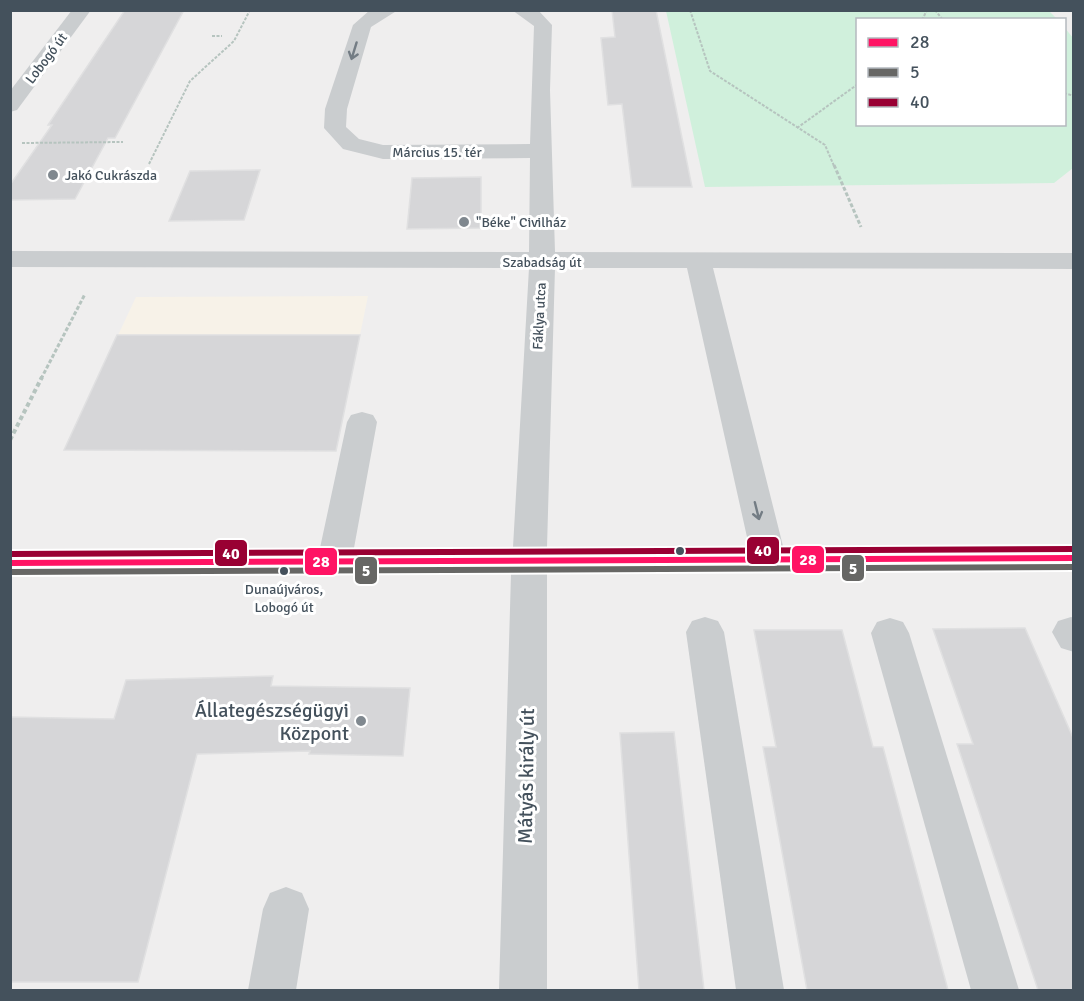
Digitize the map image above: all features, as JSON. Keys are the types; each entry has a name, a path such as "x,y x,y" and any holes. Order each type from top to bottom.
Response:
{"street":[{"name":"Lobogó út","path":"10,106 82,10"},
{"name":"Március 15. tér","path":"389,10 378,14 362,25 336,109 335,128 351,144 392,152 541,151"},
{"name":"Fáklya utca","path":"521,10 543,18 540,90 542,261 528,562"},
{"name":"Szabadság út","path":"10,259 1074,261"},
{"path":"699,262 768,558"},
{"path":"334,562 362,422"},
{"path":"10,564 1074,558"},
{"name":"Mátyás király út","path":"524,990 528,562"},
{"path":"705,632 760,990"},
{"path":"890,633 995,990"},
{"path":"272,990 286,909"}],"path":[{"path":"149,164 190,81 234,41 250,10"},
{"path":"690,10 710,71 825,145 865,234"},
{"path":"212,36 222,36"},
{"path":"797,128 856,85"},
{"path":"22,143 123,142"},
{"path":"10,440 87,290"}],"shaded area":[{"path":"368,296 336,451 64,450 136,297"}],"green space":[{"path":"666,11 1049,11 1056,18 856,18 856,126 1066,126 1066,29 1073,38 1073,168 1054,183 705,187"}],"building":[{"path":"125,10 184,10 115,138 108,138 75,199 10,200 10,185 52,125 48,125"},
{"path":"612,10 656,10 692,187 632,187 622,104 608,105 601,38 615,37"},
{"path":"260,170 244,220 169,221 190,171"},
{"path":"481,177 481,228 407,229 412,178"},
{"path":"117,335 360,335 336,451 64,450"},
{"path":"1025,628 1074,740 1074,990 1038,990 957,744 973,744 933,629"},
{"path":"754,630 842,630 873,747 883,747 948,990 807,990 763,747 776,747"},
{"path":"273,676 271,686 410,688 403,756 309,754 310,751 197,754 138,982 10,982 10,717 114,719 126,680"},
{"path":"674,732 704,990 639,990 620,733"}],"transit line":[{"name":"40","path":"10,554 1074,549"},
{"name":"28","path":"10,563 1074,558"},
{"name":"5","path":"10,572 1074,567"}],"place":[{"name":"Jakó Cukrászda","path":"53,175"},
{"name":"\"Béke\" Civilház","path":"464,222"},
{"name":"Dunaújváros, Lobogó út","path":"284,571"},
{"name":"Állategészségügyi Központ","path":"361,721"}]}
